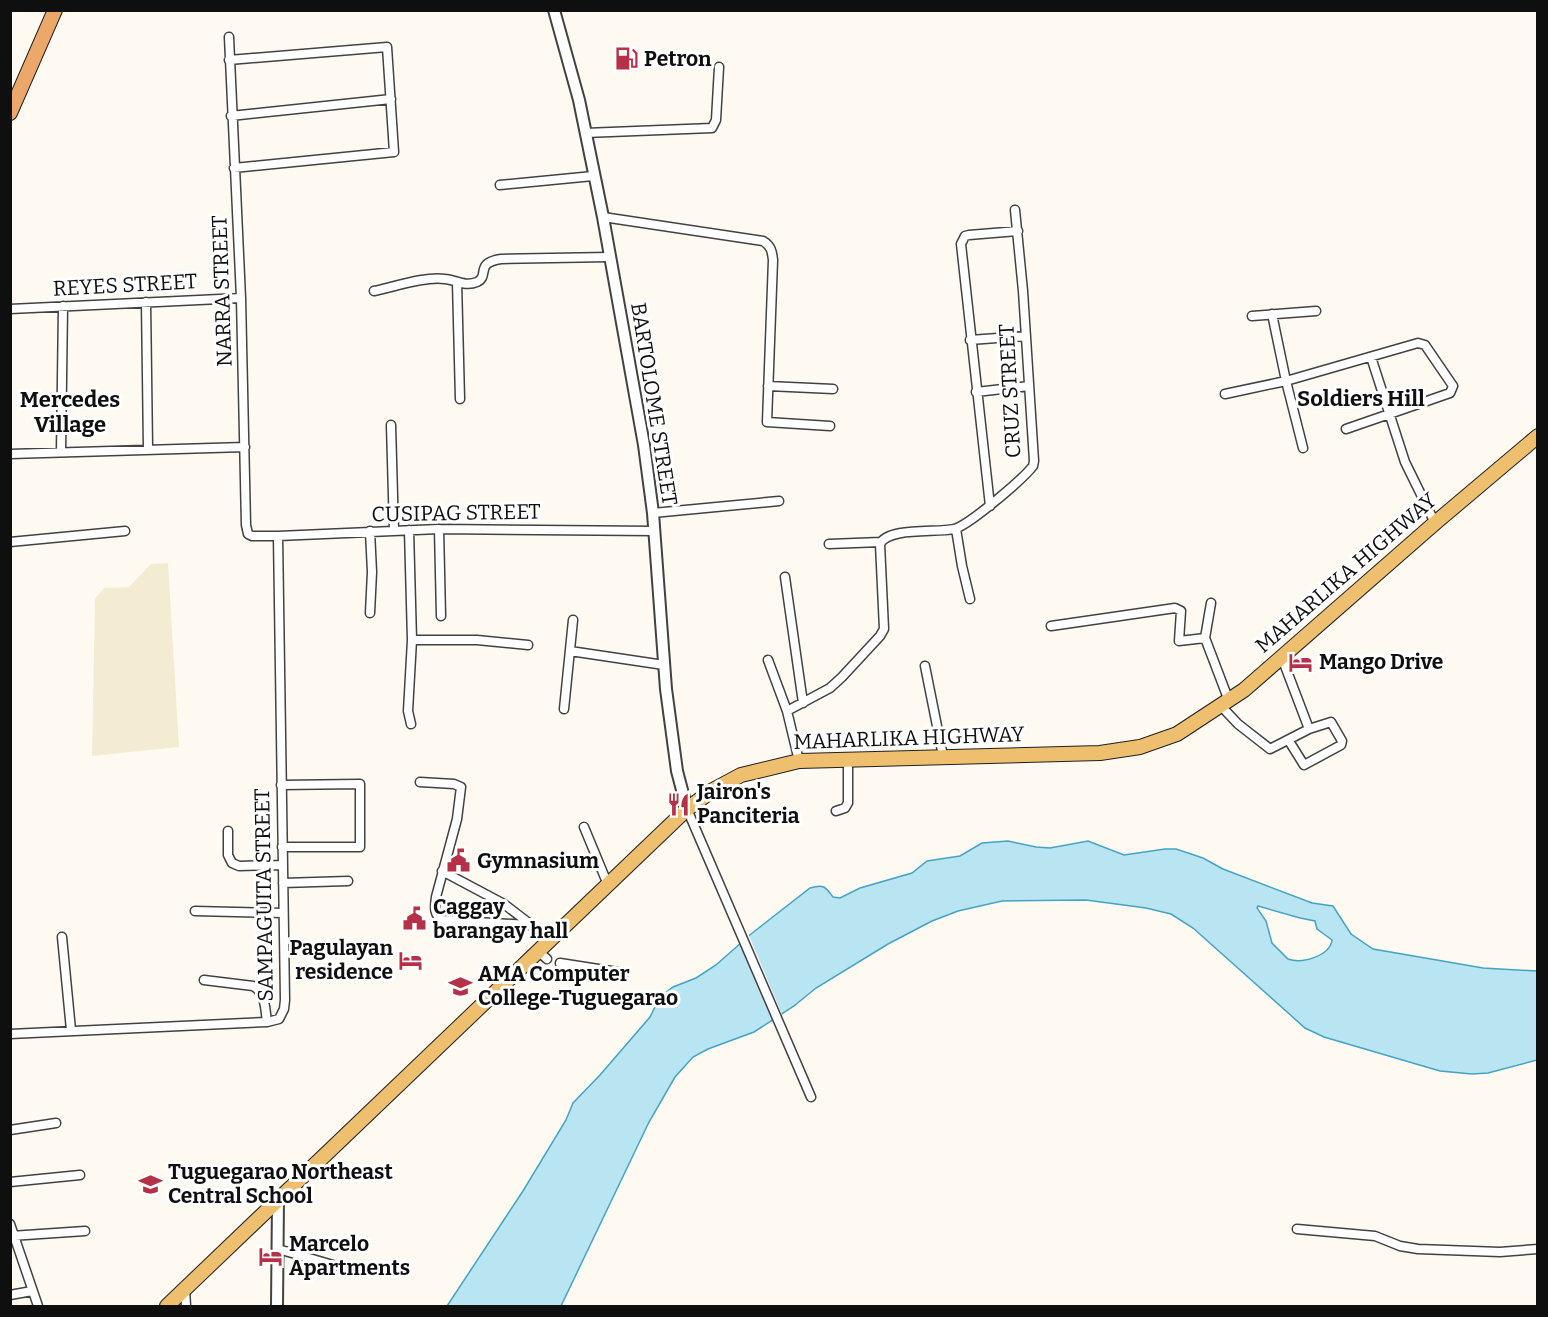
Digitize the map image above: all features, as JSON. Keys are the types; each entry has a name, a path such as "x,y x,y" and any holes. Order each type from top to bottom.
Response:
{"highway":[{"path":"10,113 55,10"}],"main road":[{"name":"MAHARLIKA HIGHWAY","path":"167,1306 543,955 551,940 687,809 713,790 741,775 799,761 1100,753 1140,747 1177,734 1225,703 1282,658 1538,436"}],"street":[{"name":"BARTOLOME STREET","path":"554,10 579,100 603,217 644,445 655,531 664,666 677,771 687,809"},
{"name":"NARRA STREET","path":"229,37 231,116 242,298 246,529 249,535 257,536"},
{"path":"229,60 387,47 394,152 234,168"},
{"path":"585,133 712,128 716,120 719,67"},
{"path":"231,116 391,99"},
{"path":"500,185 593,176"},
{"name":"CRUZ STREET","path":"829,544 881,542 892,534 956,529 990,506 1033,466 1016,210"},
{"path":"603,217 768,244 773,260 768,423 830,426"},
{"path":"990,506 970,340 962,240 969,235 1018,231"},
{"path":"374,291 443,278 466,284 479,281 483,276 485,265 493,260 609,256"},
{"path":"457,282 460,399"},
{"name":"REYES STREET","path":"10,309 242,298"},
{"path":"146,302 148,448"},
{"path":"61,452 63,306"},
{"path":"1252,316 1316,311"},
{"path":"1272,314 1286,381 1304,448"},
{"path":"970,340 1026,336"},
{"path":"1225,394 1286,381 1412,344 1422,344 1432,354 1453,386 1450,393 1346,429"},
{"path":"1371,357 1406,462 1435,523"},
{"path":"768,386 833,389"},
{"path":"976,392 1029,386"},
{"path":"391,425 394,531"},
{"path":"10,454 148,448 245,447"},
{"path":"653,513 779,501"},
{"path":"438,529 441,615"},
{"name":"CUSIPAG STREET","path":"257,536 438,529 655,531"},
{"path":"956,529 970,599"},
{"path":"409,530 412,640 408,711 411,724"},
{"path":"10,542 125,531"},
{"path":"370,531 372,572 370,613"},
{"name":"SAMPAGUITA STREET","path":"10,1034 267,1022 279,1019 284,1009 278,536"},
{"path":"787,711 830,688 880,636 884,628 881,542"},
{"path":"785,577 803,704"},
{"path":"1211,603 1205,638 1225,703 1238,724 1267,748 1273,749 1309,729 1331,722 1341,745 1304,765 1289,741"},
{"path":"1051,626 1175,608 1181,611 1179,641 1205,638"},
{"path":"564,709 573,620"},
{"path":"412,640 477,640 528,645"},
{"path":"570,651 664,666"},
{"path":"1282,658 1309,729"},
{"path":"768,660 787,711 799,761"},
{"path":"925,666 943,756"},
{"path":"836,810 845,808 848,803 848,759"},
{"path":"420,782 458,784 461,787 457,819 442,871 435,908 438,917 442,920 529,925"},
{"path":"281,784 360,784 360,847 282,847"},
{"path":"687,809 716,871 811,1097"},
{"path":"584,826 608,885"},
{"path":"228,831 228,855 232,863 239,866 283,866"},
{"path":"442,871 504,904 551,940"},
{"path":"283,882 348,881"},
{"path":"195,911 283,913"},
{"path":"62,937 71,1030"},
{"path":"560,963 624,973"},
{"path":"204,980 260,989 263,994 267,1022"},
{"path":"10,1130 56,1123"},
{"path":"10,1182 80,1175"},
{"path":"277,1306 279,1200"},
{"path":"10,1224 38,1306"},
{"path":"1297,1229 1375,1236 1418,1250 1500,1252 1538,1250"},
{"path":"13,1236 86,1231"},
{"path":"278,1249 340,1267"},
{"path":"185,1289 186,1306"},
{"path":"10,1295 32,1291"}],"shaded area":[{"path":"168,563 179,747 92,756 95,599 104,588 129,587 151,564"}],"water":[{"path":"1008,841 1050,848 1088,841 1124,855 1176,849 1312,903 1333,906 1351,934 1373,949 1483,968 1537,971 1537,1060 1488,1073 1440,1071 1324,1037 1305,1028 1193,928 1171,914 1146,908 1086,900 1002,901 958,911 932,921 888,944 816,988 794,1006 754,1032 693,1057 675,1077 649,1122 561,1306 447,1306 523,1191 566,1120 573,1103 650,1017 660,997 673,987 696,978 716,965 751,934 810,888 822,886 833,897 840,898 860,888 912,873 927,861 960,856 982,843","holes":["1258,906 1315,921 1317,929 1332,940 1330,946 1321,954 1308,959 1288,959 1272,943 1266,921 1257,908"]}],"pier":[{"path":"748,933 783,1017 774,1023 739,941"}],"place":[{"name":"Petron","path":"626,59"},
{"name":"Mango Drive","path":"1301,662"},
{"name":"Jairon's Panciteria","path":"679,804"},
{"name":"Gymnasium","path":"459,861"},
{"name":"Caggay barangay hall","path":"415,919"},
{"name":"Pagulayan residence","path":"411,960"},
{"name":"AMA Computer College-Tuguegarao","path":"460,986"},
{"name":"Tuguegarao Northeast Central School","path":"150,1184"},
{"name":"Marcelo Apartments","path":"271,1256"}],"district":[{"name":"Soldiers Hill","path":"1361,398"},
{"name":"Mercedes Village","path":"70,412"}]}
